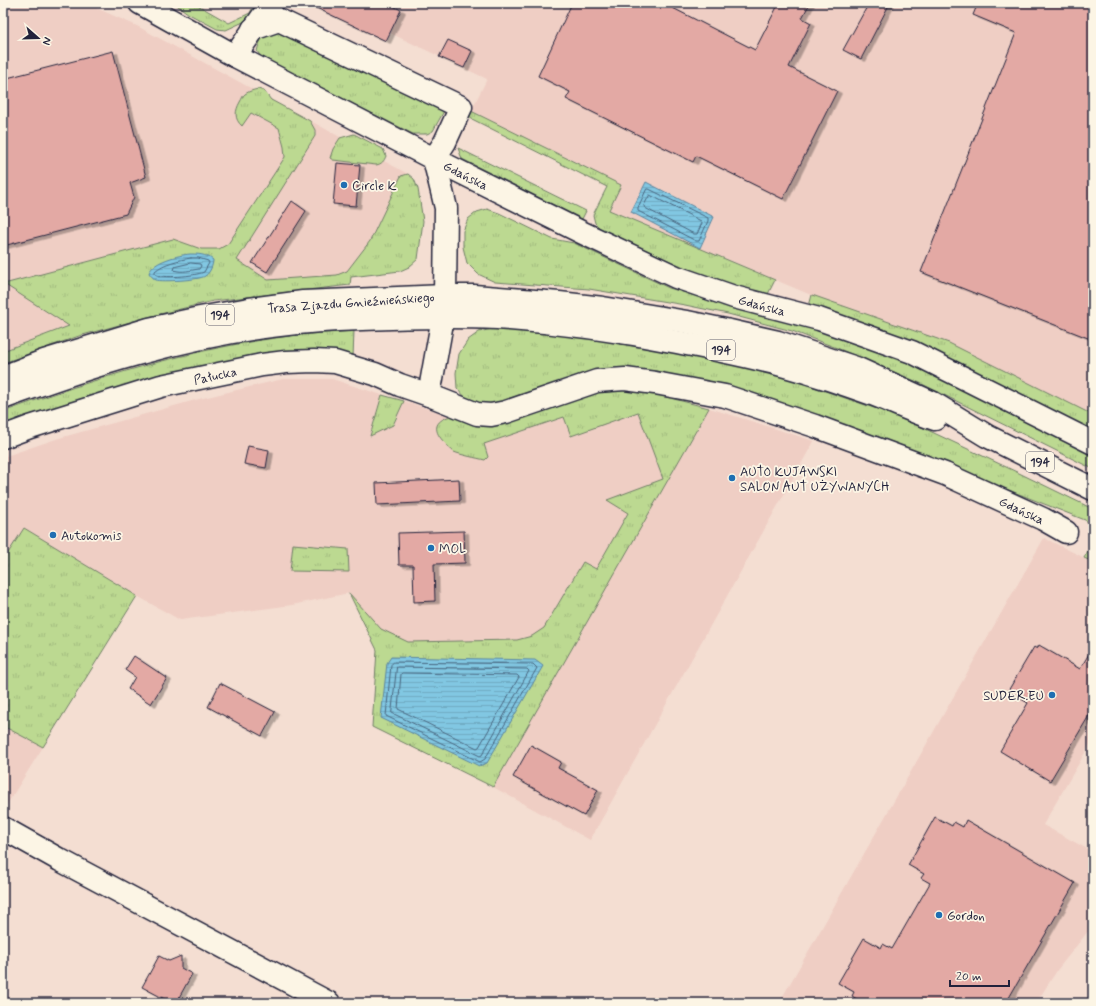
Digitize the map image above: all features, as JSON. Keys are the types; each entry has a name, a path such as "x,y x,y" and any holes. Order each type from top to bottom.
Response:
{"street":[{"name":"Gdańska","path":"140,3 234,56 434,159 583,233 676,277 734,297 819,320 912,352 1093,443"},
{"path":"234,56 272,3"},
{"path":"254,29 279,20 461,107 445,142 434,159"},
{"name":"Gdańska","path":"434,159 446,208 445,296 443,317 429,395 477,414 491,415 506,412 597,381 624,379 725,396 815,426 945,474 1043,519 1066,532"},
{"name":"Trasa Zjazdu Gnieźnieńskiego","path":"3,377 44,361 149,329 249,309 303,302 445,296"},
{"name":"194","path":"445,296 474,296 603,308 687,322 778,342 856,368 933,403 987,436 1093,489"},
{"name":"Trasa Zjazdu Gnieźnieńskiego","path":"3,398 100,364 170,345 228,333 313,321 443,317"},
{"name":"194","path":"443,317 497,318 558,324 641,335 713,348 785,366 873,394 927,416 987,436"},
{"name":"Pałucka","path":"3,437 30,427 161,386 262,365 286,362 335,362 368,371 400,385 429,395"},
{"path":"3,828 60,860 329,1003"}],"shaded area":[{"path":"3,3 85,3 137,26 408,174 352,275 72,325 3,351"},
{"path":"306,3 1093,3 1093,415 948,343 823,300 609,210 621,185 471,111 487,79 390,33"},
{"path":"283,379 332,379 382,395 370,435 393,425 404,401 463,420 631,388 709,408 814,441 590,840 493,787 372,727 377,650 349,593 292,605 180,620 137,596 3,811 3,457 56,439 199,399"},
{"path":"1044,538 1093,562 1093,739 1043,825 1093,852 1093,925 1058,969 1036,1003 779,1003"}],"green space":[{"path":"174,3 194,3 229,23 250,13 255,3 258,3 252,18 226,30 217,29 189,14"},
{"path":"282,32 444,111 433,131 427,134 413,134 261,57 257,51 263,38 268,35"},
{"path":"258,89 264,91 271,100 310,121 315,130 315,136 237,260 268,280 337,275 347,271 370,241 401,176 408,174 414,179 418,189 423,221 418,259 409,267 400,271 351,277 350,285 213,301 152,316 79,336 3,363 3,351 69,326 4,284 173,239 201,249 219,249 228,244 285,157 279,128 251,113 242,126 238,121 236,112 244,95 250,91"},
{"path":"471,111 621,185 609,210 775,280 768,294 729,285 703,276 601,229 595,223 593,215 607,187 468,117"},
{"path":"354,134 383,149 386,156 380,164 376,165 333,160 330,158 333,149 340,138"},
{"path":"458,148 586,211 582,219 462,159"},
{"path":"487,209 499,213 552,239 574,243 669,288 824,330 919,366 1093,453 1093,469 920,383 792,331 728,314 685,305 589,289 495,282 478,274 467,263 463,247 463,231 468,219 477,212"},
{"path":"812,295 949,343 1093,415 1093,431 809,306"},
{"path":"492,329 556,333 713,359 776,374 900,417 1021,474 1093,509 1093,525 1085,520 899,447 728,385 631,371 498,405 479,405 466,398 457,388 456,373 459,354 468,340 479,332"},
{"path":"354,331 353,358 3,427 3,412 73,387 181,356 253,341 298,335"},
{"path":"631,388 709,408 493,787 372,727 377,650 349,593 381,629 408,642 517,640 532,636 544,628 583,562 596,569 628,513 607,500 663,479 638,412 571,436 564,417 484,444 488,457 485,460 454,452 438,434 438,424 445,418 451,416 463,420 596,390"},
{"path":"382,395 404,401 393,425 370,436"},
{"path":"24,528 137,596 43,747 3,726 3,561"},
{"path":"1093,542 1093,562 1084,558"},
{"path":"293,544 348,549 349,572 290,571"}],"water":[{"path":"646,182 714,217 700,248 631,212"},
{"path":"190,254 205,255 213,260 211,269 205,276 189,280 160,281 156,280 149,273 151,269 161,262 173,257"},
{"path":"391,657 535,660 543,666 487,763 479,766 381,718 387,663"}],"building":[{"path":"306,3 387,3 401,10 386,41"},
{"path":"572,3 663,3 755,50 779,3 810,3 802,18 811,23 789,67 837,91 783,199 696,156 693,162 566,99 570,92 538,76"},
{"path":"869,3 890,3 861,59 843,50"},
{"path":"978,3 1093,3 1093,340 921,272 1016,33 973,15"},
{"path":"448,40 472,51 464,68 439,57"},
{"path":"113,51 146,177 130,183 134,197 126,214 3,246 3,79"},
{"path":"337,163 360,165 356,206 333,204"},
{"path":"292,201 306,211 267,272 252,263"},
{"path":"248,446 269,450 266,468 244,464"},
{"path":"459,479 460,501 377,505 376,483"},
{"name":"MOL","path":"464,531 465,563 434,564 435,601 414,602 413,565 399,565 398,533"},
{"path":"1039,645 1080,669 1093,647 1093,709 1050,781 1000,751 1028,703 1008,691 1034,647 1037,649"},
{"path":"134,656 167,678 151,704 128,689 135,677 125,670"},
{"path":"220,683 275,712 262,736 208,707"},
{"path":"531,745 561,762 558,768 598,790 584,816 513,777"},
{"path":"935,817 952,826 954,822 963,827 966,820 1075,883 1006,1003 863,1003 852,996 854,992 838,983 864,938 881,948 883,944 892,949 930,883 921,878 924,874 908,865"},
{"path":"159,956 169,961 181,956 181,968 192,974 176,1003 172,1003 142,987"}],"place":[{"name":"Circle K","path":"344,185"},
{"name":"AUTO KUJAWSKI SALON AUT UŻYWANYCH","path":"732,478"},
{"name":"Autokomis","path":"53,535"},
{"name":"MOL","path":"431,548"},
{"name":"SUDER.EU","path":"1052,695"},
{"name":"Gordon","path":"939,915"}]}
